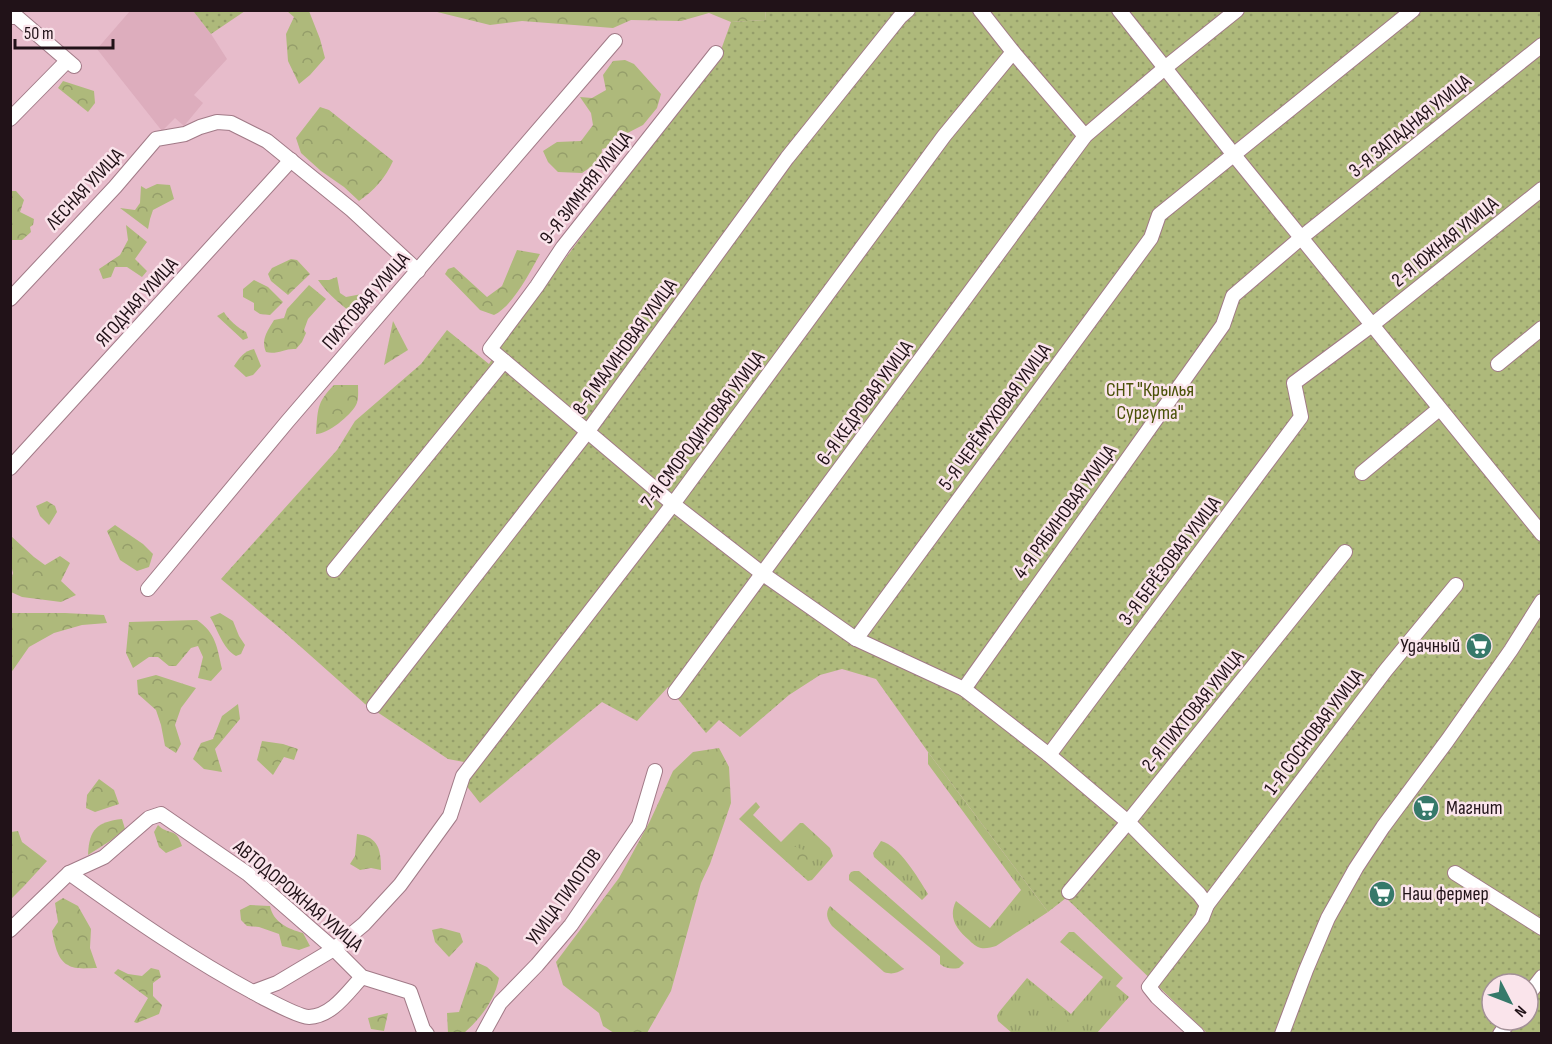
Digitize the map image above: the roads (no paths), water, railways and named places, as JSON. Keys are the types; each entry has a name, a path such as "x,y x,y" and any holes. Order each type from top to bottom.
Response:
{"street":[{"name":"8-Я МАЛИНОВАЯ УЛИЦА","path":"374,706 588,431 787,158 908,10"},
{"path":"980,10 1012,52 1085,136"},
{"path":"1119,10 1542,534"},
{"name":"6-Я КЕДРОВАЯ УЛИЦА","path":"675,692 1085,136 1237,10"},
{"path":"1234,155 1413,10"},
{"path":"10,17 17,17 70,64 10,119"},
{"name":"ПИХТОВАЯ УЛИЦА","path":"148,589 287,422 615,41"},
{"name":"3-Я ЗАПАДНАЯ УЛИЦА","path":"1233,296 1302,237 1542,45"},
{"name":"7-Я СМОРОДИНОВАЯ УЛИЦА","path":"253,992 277,983 334,949 364,924 400,885 450,816 463,776 673,504 944,136 1012,52"},
{"name":"9-Я ЗИМНЯЯ УЛИЦА","path":"504,361 490,349 563,247 716,53"},
{"name":"ЛЕСНАЯ УЛИЦА","path":"10,299 115,187 156,139 185,134 217,122 231,123 267,141 352,210 418,271"},
{"name":"5-Я ЧЕРЁМУХОВАЯ УЛИЦА","path":"856,639 1151,238 1160,215 1234,155"},
{"name":"ЯГОДНАЯ УЛИЦА","path":"10,468 291,160"},
{"name":"2-Я ЮЖНАЯ УЛИЦА","path":"1294,383 1372,325 1542,189"},
{"name":"4-Я РЯБИНОВАЯ УЛИЦА","path":"964,688 1223,325 1233,296"},
{"path":"1498,364 1542,328"},
{"path":"334,570 504,361 673,504 763,574 856,639 964,688 1049,755 1128,822 1207,905"},
{"name":"3-Я БЕРЁЗОВАЯ УЛИЦА","path":"1049,755 1301,417 1294,383"},
{"path":"1362,473 1439,409"},
{"name":"2-Я ПИХТОВАЯ УЛИЦА","path":"1069,892 1345,552"},
{"name":"1-Я СОСНОВАЯ УЛИЦА","path":"1197,1034 1149,987 1202,918 1207,905 1386,670 1456,585"},
{"path":"1282,1034 1328,918 1356,868 1511,650 1542,601"},
{"name":"УЛИЦА ПИЛОТОВ","path":"483,1034 500,1003 571,925 639,825 655,771"},
{"name":"АВТОДОРОЖНАЯ УЛИЦА","path":"69,873 104,857 149,818 161,814 248,874 334,949 362,977 410,992 423,1029 427,1034"},
{"path":"10,930 69,873 136,921 221,975 277,1005 308,1017 330,1011 362,977"},
{"path":"1455,873 1542,928"}],"place":[{"name":"Удачный","path":"1479,646"},
{"name":"Магнит","path":"1426,808"},
{"name":"Наш фермер","path":"1382,894"}],"park label":[{"name":"CНТ \"Крылья Сургута\"","path":"1150,402"}]}
